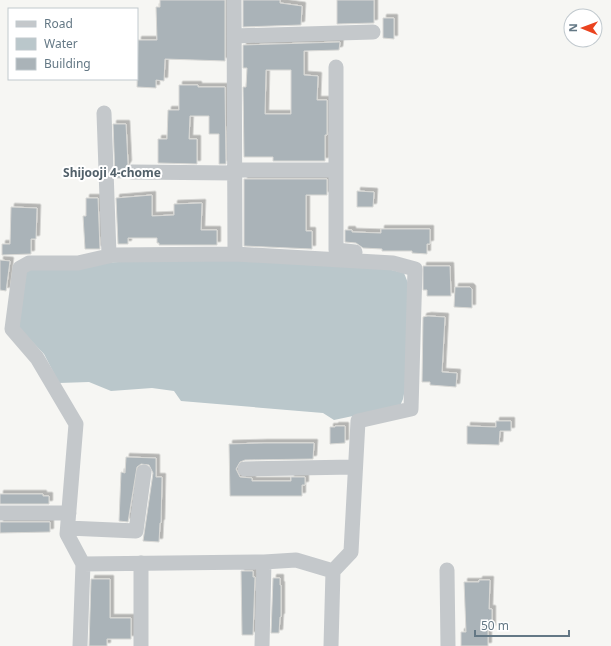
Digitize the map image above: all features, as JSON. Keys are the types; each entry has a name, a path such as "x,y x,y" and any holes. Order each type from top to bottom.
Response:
{"street":[{"path":"234,0 235,254"},
{"path":"234,36 373,32"},
{"path":"336,67 336,250 393,257 393,263"},
{"path":"104,113 109,256"},
{"path":"132,172 336,170"},
{"path":"80,646 83,564 67,534 76,424 38,358 6,328 20,268 29,262 78,263 109,256 235,254 393,263 415,269 411,409 358,421 354,467 351,552 333,571 331,646"},
{"path":"245,469 354,467"},
{"path":"0,512 136,531 144,472"},
{"path":"83,564 264,562 296,560 333,571"},
{"path":"262,646 264,562"},
{"path":"141,563 141,646"},
{"path":"447,570 448,646"}],"water":[{"path":"205,257 379,267 404,273 410,288 405,389 400,406 334,420 323,413 181,401 174,391 152,388 111,391 89,382 59,383 44,354 17,326 26,272 31,267"}],"building":[{"path":"160,0 225,0 225,61 165,59 164,81 156,80 156,88 137,87 138,40 157,40 156,7 160,7"},
{"path":"243,0 280,0 280,3 302,6 301,25 243,27"},
{"path":"337,0 374,0 374,23 337,24"},
{"path":"383,18 394,18 394,39 383,38"},
{"path":"340,42 339,50 304,51 304,75 318,76 317,100 327,100 325,161 273,161 273,157 244,157 243,87 246,87 247,68 243,68 243,45","holes":["266,70 291,70 291,114 265,114"]},
{"path":"179,85 225,87 226,164 219,164 219,134 209,134 209,116 190,116 189,139 197,139 197,164 158,163 158,139 167,139 168,110 179,110"},
{"path":"113,124 126,124 128,164 123,172 126,178 115,178"},
{"path":"244,179 327,179 327,195 306,195 306,231 312,231 312,249 244,246"},
{"path":"357,191 374,192 373,207 357,207"},
{"path":"152,195 152,216 174,215 174,204 202,203 201,230 217,230 217,245 159,245 159,243 157,243 157,238 128,238 128,244 118,244 116,198"},
{"path":"86,198 98,198 100,249 85,249 83,216 86,216"},
{"path":"11,207 37,208 36,239 31,239 31,254 2,255 2,244 10,244"},
{"path":"381,229 430,229 430,244 427,244 427,254 412,253 412,251 382,251 382,249 363,248 356,243 345,242 345,230 352,230 352,232 381,233"},
{"path":"0,260 10,261 6,291 0,290"},
{"path":"423,266 450,266 451,296 427,296 427,290 423,290"},
{"path":"455,287 470,287 472,289 472,308 454,307"},
{"path":"423,317 445,317 442,372 457,373 456,387 430,385 430,382 422,382"},
{"path":"496,421 511,421 511,431 500,431 499,445 467,444 467,426 496,427"},
{"path":"345,426 345,443 330,444 330,427"},
{"path":"314,443 313,459 245,460 240,462 236,469 240,477 252,478 252,481 291,481 291,477 305,477 305,485 302,485 302,496 230,496 229,444"},
{"path":"126,457 156,458 156,477 162,477 159,542 143,541 153,473 149,465 141,464 137,467 128,522 119,521 121,472 125,473"},
{"path":"0,494 43,494 43,496 49,496 49,504 0,504"},
{"path":"0,522 50,522 50,532 0,533"},
{"path":"241,571 253,571 253,577 255,577 253,635 242,635"},
{"path":"273,578 280,578 281,585 281,617 279,633 271,633"},
{"path":"91,579 110,579 110,618 131,618 131,639 107,639 107,646 89,646"},
{"path":"479,580 490,580 489,609 492,609 492,629 488,629 488,646 461,646 461,632 466,632 464,582 479,582"}],"district":[{"name":"Shijooji 4-chome","path":"112,173"}]}
